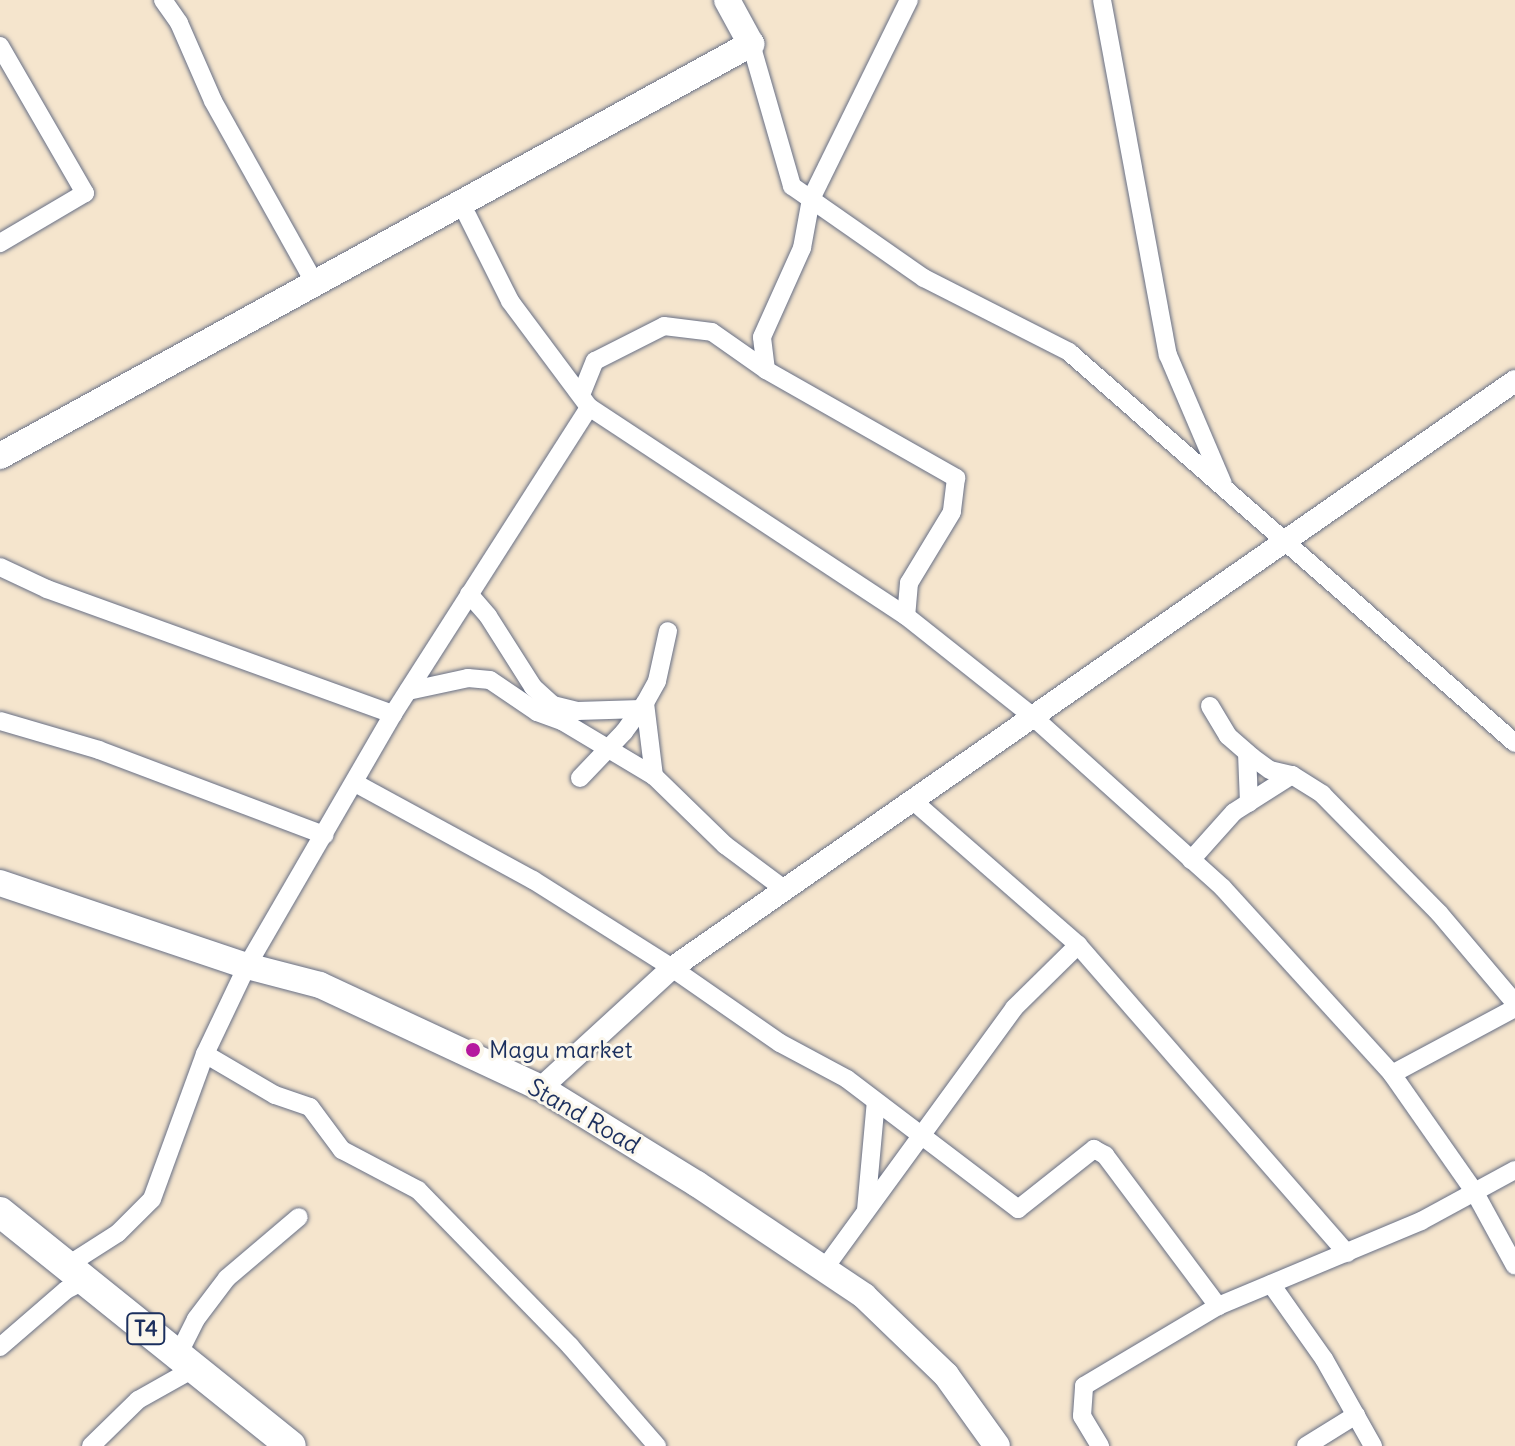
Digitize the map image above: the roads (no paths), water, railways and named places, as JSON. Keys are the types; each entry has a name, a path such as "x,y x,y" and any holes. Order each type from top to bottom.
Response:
{"highway":[{"name":"T4","path":"0,1212 291,1446"}],"main road":[{"path":"0,456 751,44 727,0"},
{"name":"Stand Road","path":"0,883 247,966 320,985 541,1088 697,1184 864,1296 946,1375 997,1446"}],"street":[{"path":"163,0 179,23 213,101 316,285"},
{"path":"766,370 762,337 802,248 811,199 909,0"},
{"path":"1102,0 1168,355 1224,488"},
{"path":"751,44 792,186 924,278 1069,352 1515,743"},
{"path":"0,46 85,193 0,243"},
{"path":"462,205 510,301 585,401 906,616 1031,715 1223,888 1392,1074 1474,1191 1515,1266"},
{"path":"0,1347 66,1290 77,1273 152,1199 205,1054 247,966 393,714 585,401 595,361 664,326 712,332 766,370 956,478 952,512 909,583 906,616"},
{"path":"541,1088 672,968 1031,715 1287,542 1515,381"},
{"path":"0,567 47,589 393,714"},
{"path":"469,594 488,616 533,687 553,705 577,711 643,706"},
{"path":"580,778 610,749 643,706 657,681 668,631"},
{"path":"408,691 468,678 490,680 537,712 562,721 654,776 725,845 784,889"},
{"path":"643,706 654,776"},
{"path":"1210,706 1228,736 1247,753 1270,770 1292,775 1322,794 1439,913 1515,1005 1392,1074"},
{"path":"0,721 99,750 324,835"},
{"path":"1247,753 1249,803"},
{"path":"1191,860 1234,812 1292,775"},
{"path":"355,783 533,880 672,968 780,1043 847,1079 1018,1209 1094,1149 1105,1155 1218,1306"},
{"path":"912,800 1078,945 1347,1253"},
{"path":"824,1269 1014,1008 1078,945"},
{"path":"205,1054 275,1095 310,1107 342,1150 418,1190 570,1346 657,1446"},
{"path":"866,1210 876,1101"},
{"path":"1100,1446 1082,1416 1084,1386 1218,1306 1421,1221 1515,1170"},
{"path":"91,1446 138,1400 186,1361 196,1319 227,1278 299,1217"},
{"path":"1271,1284 1324,1359 1373,1446"},
{"path":"1306,1446 1356,1415"}],"place":[{"name":"Magu market","path":"473,1050"}]}
